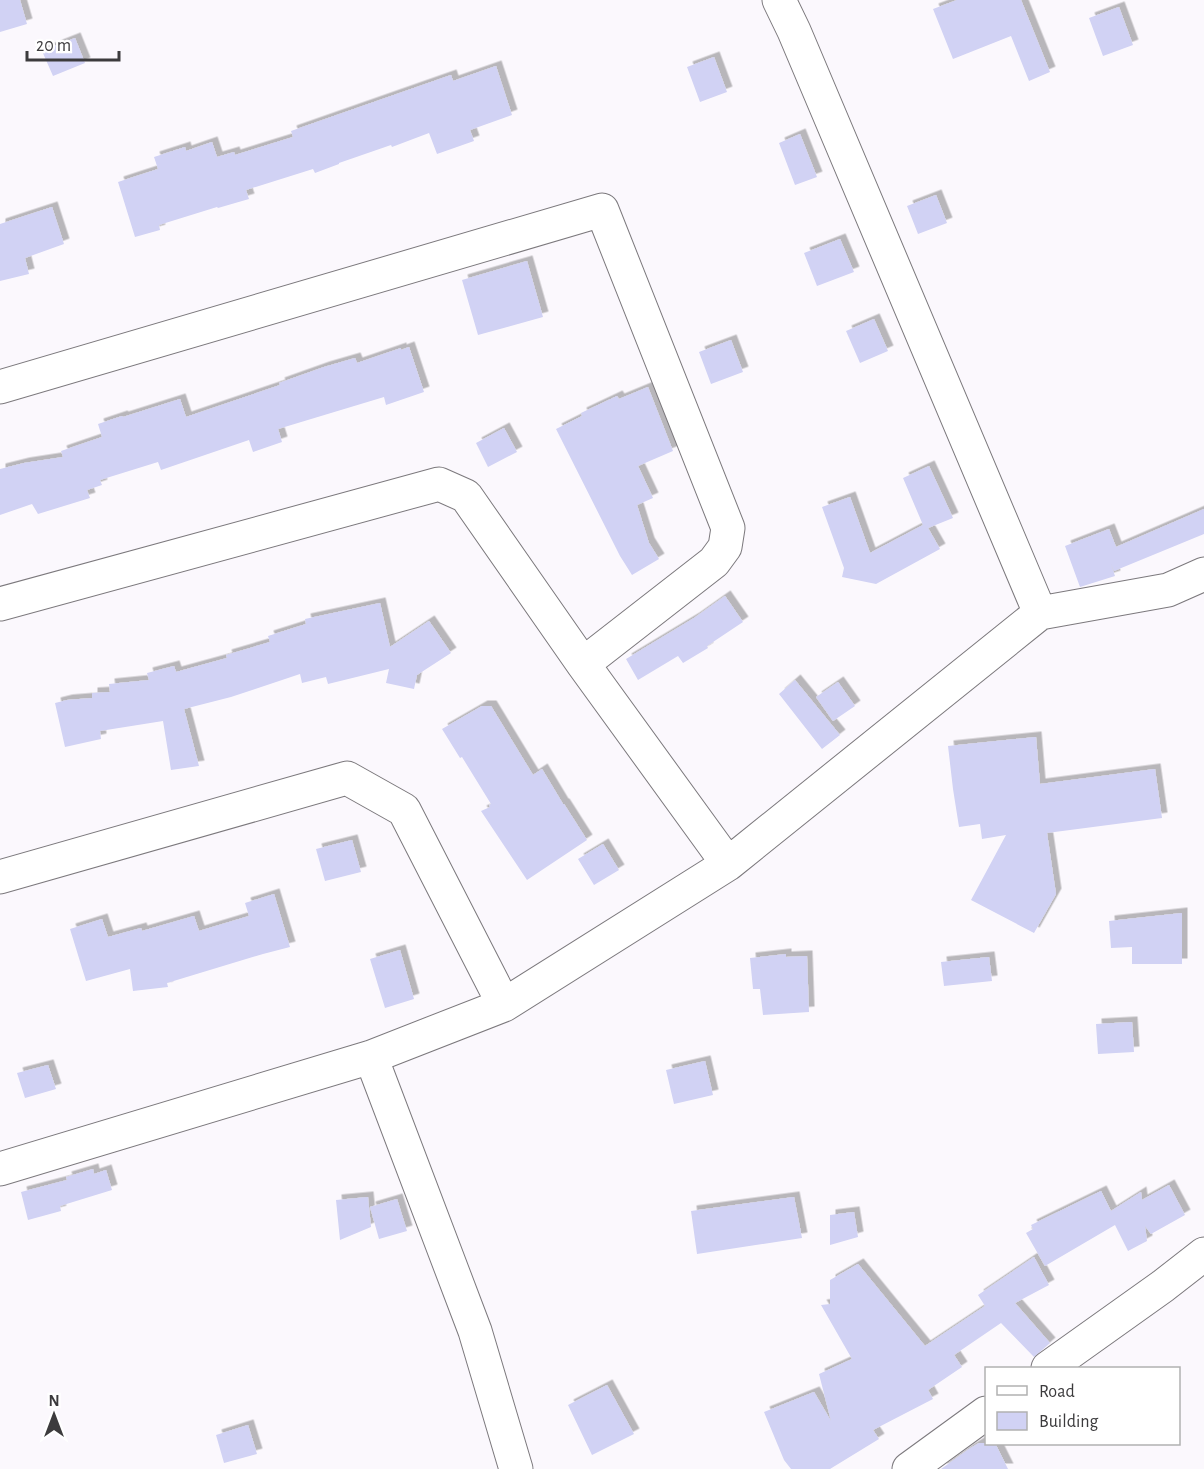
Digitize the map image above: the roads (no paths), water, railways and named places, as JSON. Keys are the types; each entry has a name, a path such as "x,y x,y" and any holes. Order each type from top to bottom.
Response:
{"street":[{"path":"779,0 799,42 1040,613"},
{"path":"0,387 602,210 728,528 725,547 714,562 583,664"},
{"path":"0,604 439,484 466,496 583,664 728,864"},
{"path":"0,1169 371,1057 504,1005 728,864 1040,613 1168,590 1204,574"},
{"path":"0,877 347,778 404,810 504,1005"},
{"path":"371,1057 475,1331 516,1469"},
{"path":"1049,1367 1204,1254"},
{"path":"909,1469 985,1414"}]}
